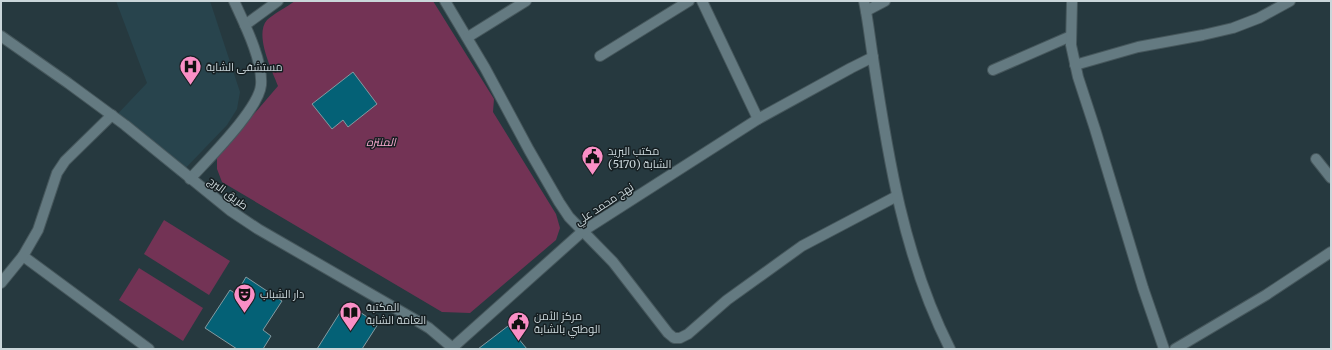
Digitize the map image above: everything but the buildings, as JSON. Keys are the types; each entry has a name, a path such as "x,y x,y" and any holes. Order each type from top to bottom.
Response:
{"street":[{"path":"190,179 246,115 257,99 261,85 260,72 255,53 234,1"},
{"path":"244,25 278,1"},
{"path":"445,1 468,38 544,177 569,217 613,262 668,333 674,338 680,338 688,334 727,300 802,246 897,196"},
{"path":"468,38 526,1"},
{"path":"600,56 689,1"},
{"path":"702,1 758,119"},
{"path":"864,1 872,57 897,196 914,261 950,349"},
{"path":"866,12 885,1"},
{"path":"1072,1 1071,36 1075,64 1138,270 1164,349"},
{"path":"1075,64 1138,46 1203,35 1233,28 1259,18 1290,1"},
{"name":"طريق البرج","path":"1,36 112,115 231,211 258,229 429,328 453,349"},
{"path":"994,70 1071,36"},
{"name":"نهج محمد علي","path":"453,349 583,231 758,119 872,57"},
{"path":"1,283 23,256 38,230 57,173 65,161 112,115"},
{"path":"1316,159 1331,178"},
{"path":"1175,349 1266,295 1331,252"},
{"path":"23,256 149,349"}],"shaded area":[{"name":"مستشفى الشابة","path":"116,1 210,1 240,92 237,109 227,125 178,176 111,121 147,83"}],"green space":[{"name":"المنتزه","path":"295,1 433,1 494,99 493,112 556,214 560,228 556,240 470,313 442,312 222,182 217,169 217,157 278,86 265,53 262,34 263,26 269,18"},
{"path":"164,220 230,261 209,295 144,254"},
{"path":"139,268 203,308 183,341 119,300"}],"place":[{"name":"مستشفى الشابة","path":"191,86"},
{"name":"مكتب البريد الشابة (5170)","path":"593,176"},
{"name":"دار الشباب","path":"244,314"},
{"name":"المكتبة العامة الشابة","path":"350,332"},
{"name":"مركز الأمن الوطني بالشابة","path":"519,342"}]}
